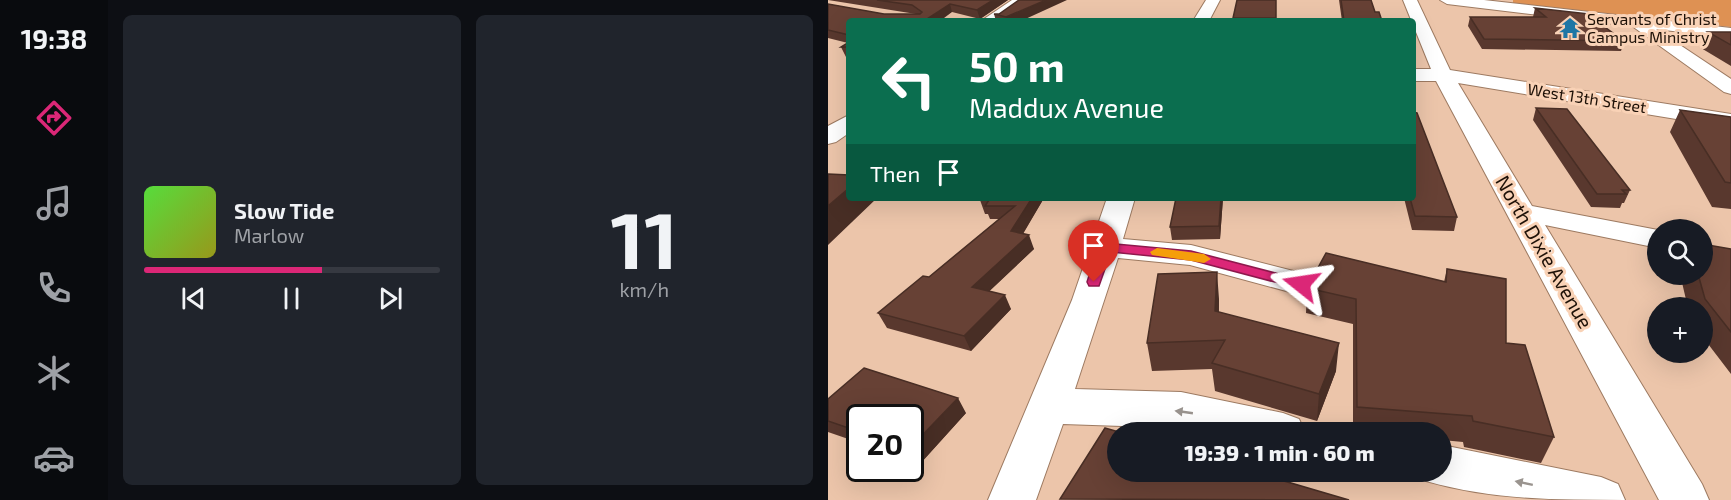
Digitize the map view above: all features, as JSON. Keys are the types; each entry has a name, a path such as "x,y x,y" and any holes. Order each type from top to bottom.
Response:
{"street":[{"path":"994,18 1022,0"},
{"path":"1203,18 1213,0"},
{"name":"North Dixie Avenue","path":"1410,0 1414,18"},
{"path":"1447,0 1731,33"},
{"path":"1635,22 1731,88"},
{"name":"North Dixie Avenue","path":"1416,25 1428,75 1521,212 1685,500"},
{"name":"West 13th Street","path":"1428,75 1731,121"},
{"path":"828,137 846,124"},
{"path":"1012,500 1089,300 1120,201"},
{"path":"1521,212 1647,237"},
{"path":"1105,247 1191,255 1301,284"},
{"path":"1048,406 1181,410 1237,422"},
{"path":"1452,468 1601,500"}],"shaded area":[{"path":"1513,0 1731,0 1731,27 1513,3"}],"building":[{"path":"877,0 993,0 977,10 950,4 929,18 846,18 846,34 828,30 828,4 884,14 920,14 922,12 912,5"},
{"path":"1019,0 1046,0 1006,17 994,14 999,14"},
{"path":"1237,0 1276,0 1276,18 1233,18"},
{"path":"1341,0 1371,0 1375,12 1379,12 1381,18 1344,18"},
{"path":"1535,8 1589,14 1624,41 1484,39 1470,17 1546,17"},
{"path":"1708,32 1731,32 1731,45"},
{"path":"1536,108 1567,109 1630,190 1622,190 1626,194 1597,194"},
{"path":"1680,110 1731,117 1731,183 1725,182"},
{"path":"1416,113 1457,217 1415,216 1411,201 1416,201"},
{"path":"828,174 846,175 846,191 828,206"},
{"path":"988,201 1030,201 1011,231 1029,235 972,287 1005,295 964,336 878,313 923,276 929,277 1015,206 985,206"},
{"path":"1175,201 1221,201 1219,226 1170,227"},
{"path":"1713,246 1731,249 1731,332 1713,309 1713,297 1704,297 1701,285 1713,285"},
{"path":"1326,253 1446,282 1447,269 1506,279 1506,343 1525,345 1554,437 1473,421 1472,416 1357,407 1356,299 1307,288"},
{"path":"1217,272 1215,311 1339,343 1319,394 1212,363 1225,340 1147,343 1158,274"},
{"path":"864,368 958,398 924,433 924,404 846,404 846,427 828,421 828,399"},
{"path":"1105,428 1107,429 1107,482 1288,482 1349,500 1060,499"}],"slow traffic":[{"path":"1157,252 1191,255 1204,259"}],"place":[{"name":"Servants of Christ Campus Ministry","path":"1570,28"}],"route":[{"path":"1094,282 1105,247 1191,255 1301,284"}]}
